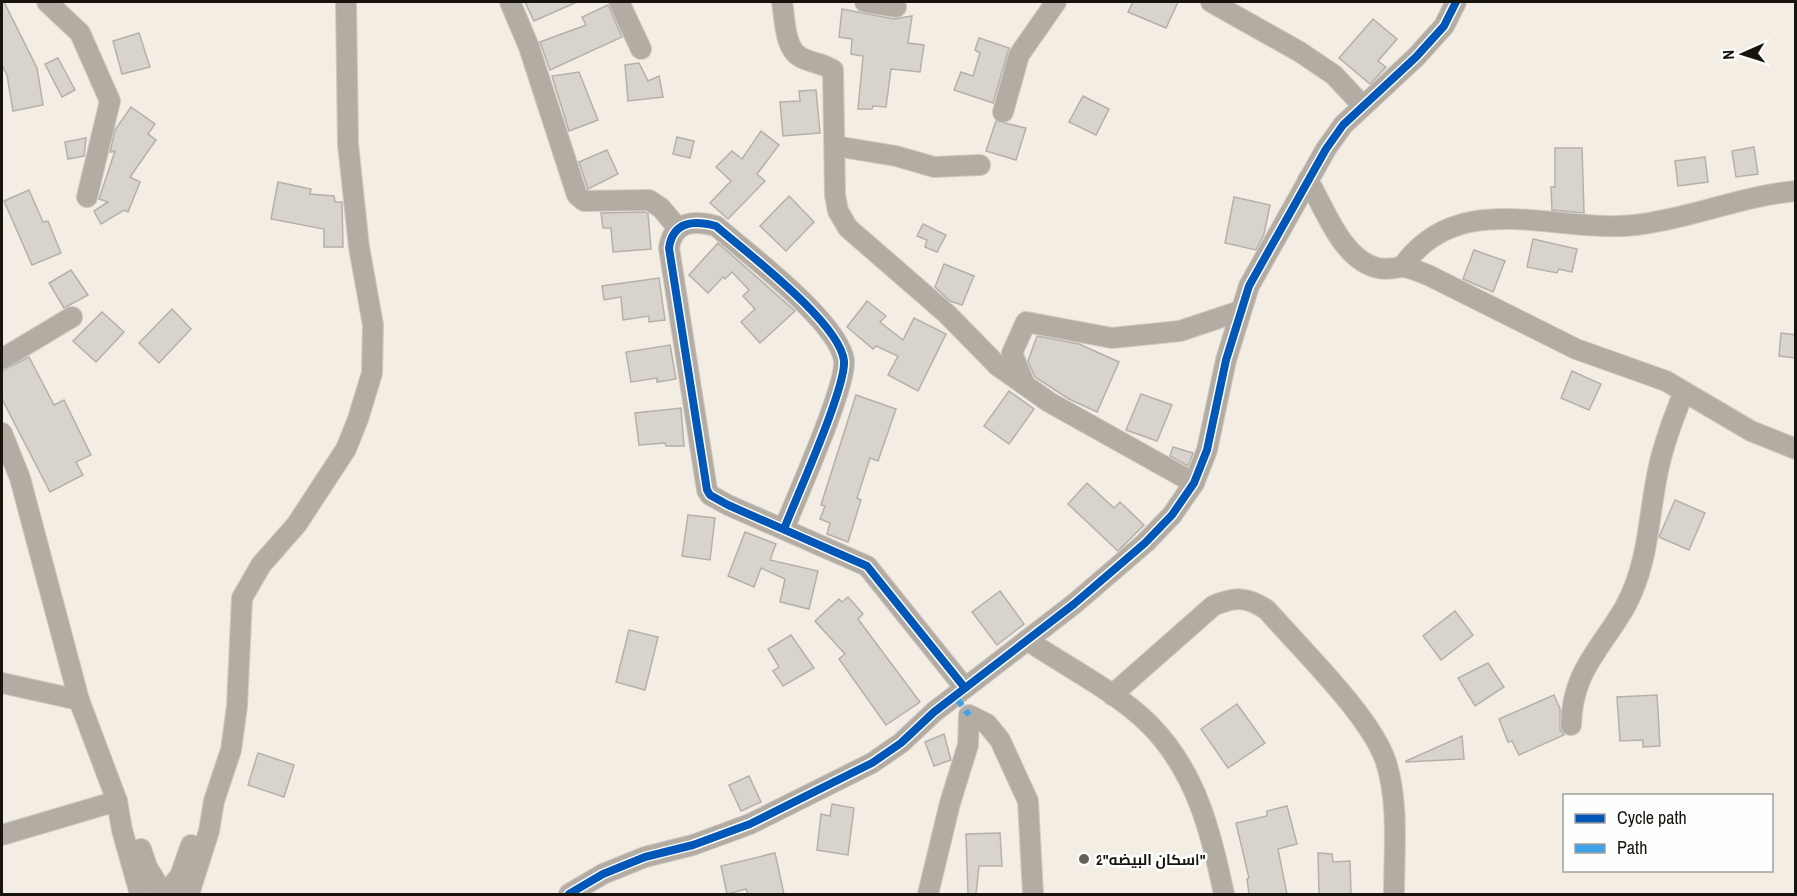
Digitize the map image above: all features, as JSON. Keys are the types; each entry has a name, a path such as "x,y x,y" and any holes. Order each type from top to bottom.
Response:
{"street":[{"path":"46,2 80,33 110,101 87,197"},
{"path":"189,894 209,831 214,801 231,750 237,706 243,598 261,565 297,524 346,448 358,419 372,373 373,326 359,246 348,144 346,2"},
{"path":"510,2 530,47 577,195 584,201 649,200 661,208 677,227"},
{"path":"619,2 641,49"},
{"path":"782,2 792,51 801,57 826,65 832,70 835,195 838,211 848,228 947,314 998,366 1049,402 1194,483"},
{"path":"865,2 896,7"},
{"path":"1003,112 1019,55 1056,2"},
{"path":"1211,2 1309,58 1334,75 1364,106"},
{"path":"569,894 603,874 624,865 645,857 693,845 791,805 872,763 901,743 934,712 1027,640 1145,543 1172,515 1194,483 1207,450 1226,360 1249,286 1308,180 1343,125 1416,57 1444,26 1456,2"},
{"path":"835,146 897,156 934,167 980,165"},
{"path":"1308,180 1353,255 1367,264 1379,268 1402,267 1428,275 1567,345 1646,373 1751,431 1796,449"},
{"path":"1402,267 1414,250 1430,237 1451,227 1475,220 1514,219 1634,225 1668,220 1777,193 1796,191"},
{"path":"784,529 841,382 842,354 820,319 716,226 690,223 677,227 670,237 669,248 705,484 710,495 728,506 867,566 965,688"},
{"path":"1025,385 1012,353 1026,322 1112,338 1180,331 1240,311"},
{"path":"2,359 72,317"},
{"path":"1571,724 1571,703 1580,676 1625,606 1636,581 1651,528 1659,466 1684,392"},
{"path":"2,436 20,478 79,700 117,801 122,830 141,894"},
{"path":"1112,696 1213,606 1228,599 1242,598 1254,601 1267,610 1358,715 1374,738 1386,762 1394,812 1394,894"},
{"path":"1027,640 1112,696 1150,725 1190,779 1206,819 1224,894"},
{"path":"2,683 79,700"},
{"path":"928,894 950,803 969,745 969,715 987,724 1000,740 1028,801 1033,894"},
{"path":"117,801 133,826 147,867 164,893 180,876 196,827 214,801"},
{"path":"2,835 117,801"}],"building":[{"path":"2,2 37,68 43,105 13,111 7,75 2,65"},
{"path":"525,2 577,2 534,21"},
{"path":"1133,2 1178,2 1166,28 1128,12"},
{"path":"608,5 622,37 550,70 540,42 586,25 582,17"},
{"path":"842,9 894,19 912,16 908,43 924,45 920,72 891,69 886,107 873,106 872,109 858,109 863,56 851,54 852,39 839,37"},
{"path":"1373,19 1397,39 1378,61 1386,67 1370,84 1339,58"},
{"path":"139,33 150,67 122,74 113,41"},
{"path":"979,38 1009,48 993,103 954,90 961,72 973,76 980,53 975,50"},
{"path":"58,58 75,90 62,97 45,64"},
{"path":"639,63 648,81 659,76 663,97 628,101 625,65"},
{"path":"579,72 598,120 569,131 552,76"},
{"path":"816,90 820,133 783,136 780,102 800,101 799,91"},
{"path":"1083,96 1109,109 1096,135 1069,122"},
{"path":"131,107 155,124 148,134 156,140 130,177 140,182 128,212 124,210 101,224 94,211 108,202 99,199 115,151 110,152 115,130"},
{"path":"996,121 1026,128 1016,160 986,151"},
{"path":"761,131 779,145 757,174 765,181 728,219 710,203 731,181 716,167 732,151 742,159"},
{"path":"677,137 694,141 690,158 673,154"},
{"path":"86,138 84,156 68,159 65,142"},
{"path":"1754,147 1758,174 1736,177 1732,151"},
{"path":"1555,148 1582,148 1584,213 1552,210 1551,187 1555,187"},
{"path":"607,150 618,174 588,189 579,162"},
{"path":"1705,157 1708,182 1678,186 1675,161"},
{"path":"278,182 311,189 310,194 334,196 335,202 342,202 343,247 324,247 324,229 271,219"},
{"path":"29,190 43,222 48,221 61,253 32,265 4,201"},
{"path":"789,196 814,222 786,251 760,226"},
{"path":"1234,197 1270,205 1264,234 1256,250 1225,243"},
{"path":"645,212 648,214 651,249 613,252 611,228 603,228 601,213"},
{"path":"923,224 946,235 937,252 925,247 927,240 917,236"},
{"path":"1533,239 1577,249 1572,272 1559,269 1557,273 1527,267"},
{"path":"718,243 795,311 760,343 741,322 755,309 743,296 749,290 732,272 725,279 723,277 708,293 689,275"},
{"path":"1474,250 1505,261 1493,292 1463,279"},
{"path":"944,264 974,276 962,305 950,301 935,287"},
{"path":"71,270 88,295 64,308 49,283"},
{"path":"659,278 665,320 649,322 649,316 623,320 621,297 604,300 602,286"},
{"path":"867,301 886,316 880,322 903,340 914,318 946,334 918,391 888,375 898,356 876,346 873,349 847,327"},
{"path":"172,309 191,329 159,363 139,343"},
{"path":"102,312 124,332 96,362 73,341"},
{"path":"1781,333 1796,335 1796,358 1779,356"},
{"path":"1037,336 1079,344 1119,362 1097,412 1069,399 1035,377 1028,361"},
{"path":"670,345 676,379 657,382 657,378 631,382 626,352"},
{"path":"29,357 54,405 64,400 91,455 76,462 83,475 50,492 2,399 2,371"},
{"path":"1572,371 1601,384 1589,410 1561,398"},
{"path":"1009,391 1034,409 1009,444 984,426"},
{"path":"1141,394 1172,405 1157,441 1126,430"},
{"path":"856,395 896,409 878,461 870,458 857,498 861,500 848,542 827,534 830,523 820,519 825,506 821,505"},
{"path":"681,408 684,446 666,446 665,443 639,445 635,413"},
{"path":"1173,447 1193,453 1188,466 1170,456"},
{"path":"1087,483 1114,508 1120,502 1144,525 1118,551 1068,504"},
{"path":"1675,500 1705,513 1689,550 1659,537"},
{"path":"688,515 715,518 710,560 682,556"},
{"path":"745,532 776,544 770,560 818,571 809,609 780,602 785,579 761,568 754,587 728,576"},
{"path":"1000,591 1024,624 997,645 972,612"},
{"path":"848,597 863,614 858,619 920,702 886,725 839,659 845,654 815,621 839,599 842,602"},
{"path":"1455,611 1473,635 1441,660 1423,636"},
{"path":"629,630 658,637 645,690 616,682"},
{"path":"791,635 814,668 783,686 773,671 779,667 768,649"},
{"path":"1488,663 1504,687 1475,706 1458,678"},
{"path":"1554,695 1560,709 1560,730 1564,735 1519,755 1512,741 1508,742 1499,719"},
{"path":"1657,695 1660,746 1643,747 1643,740 1620,741 1617,697"},
{"path":"1237,704 1265,743 1228,768 1201,729"},
{"path":"944,734 951,760 934,766 925,742"},
{"path":"1462,736 1464,759 1406,762 1406,761"},
{"path":"258,753 294,765 284,797 248,785"},
{"path":"749,776 761,802 741,811 729,785"},
{"path":"832,804 854,808 848,855 817,850 821,814 830,816"},
{"path":"1287,806 1297,844 1278,849 1287,894 1249,894 1247,879 1249,878 1236,823 1267,816 1267,811"},
{"path":"1000,833 1002,866 979,866 976,894 968,894 966,834"},
{"path":"775,853 784,894 748,894 746,889 727,894 721,866"},
{"path":"1318,853 1332,854 1333,862 1350,861 1351,894 1319,894"}],"marked path":[{"path":"955,696 969,715"}],"cycle path":[{"path":"569,894 603,874 645,857 693,845 750,824 872,763 901,743 934,712 1074,604 1145,543 1172,515 1194,483 1207,450 1226,360 1249,286 1326,149 1343,125 1416,57 1444,26 1456,2"},
{"path":"784,529 837,394 844,361 839,345 827,328 790,289 716,226 700,223 686,225 675,232 669,248 707,490 710,495 728,505 867,566 965,688"}],"place":[{"name":"اسكان البيضه\"2\"","path":"1084,859"}]}
